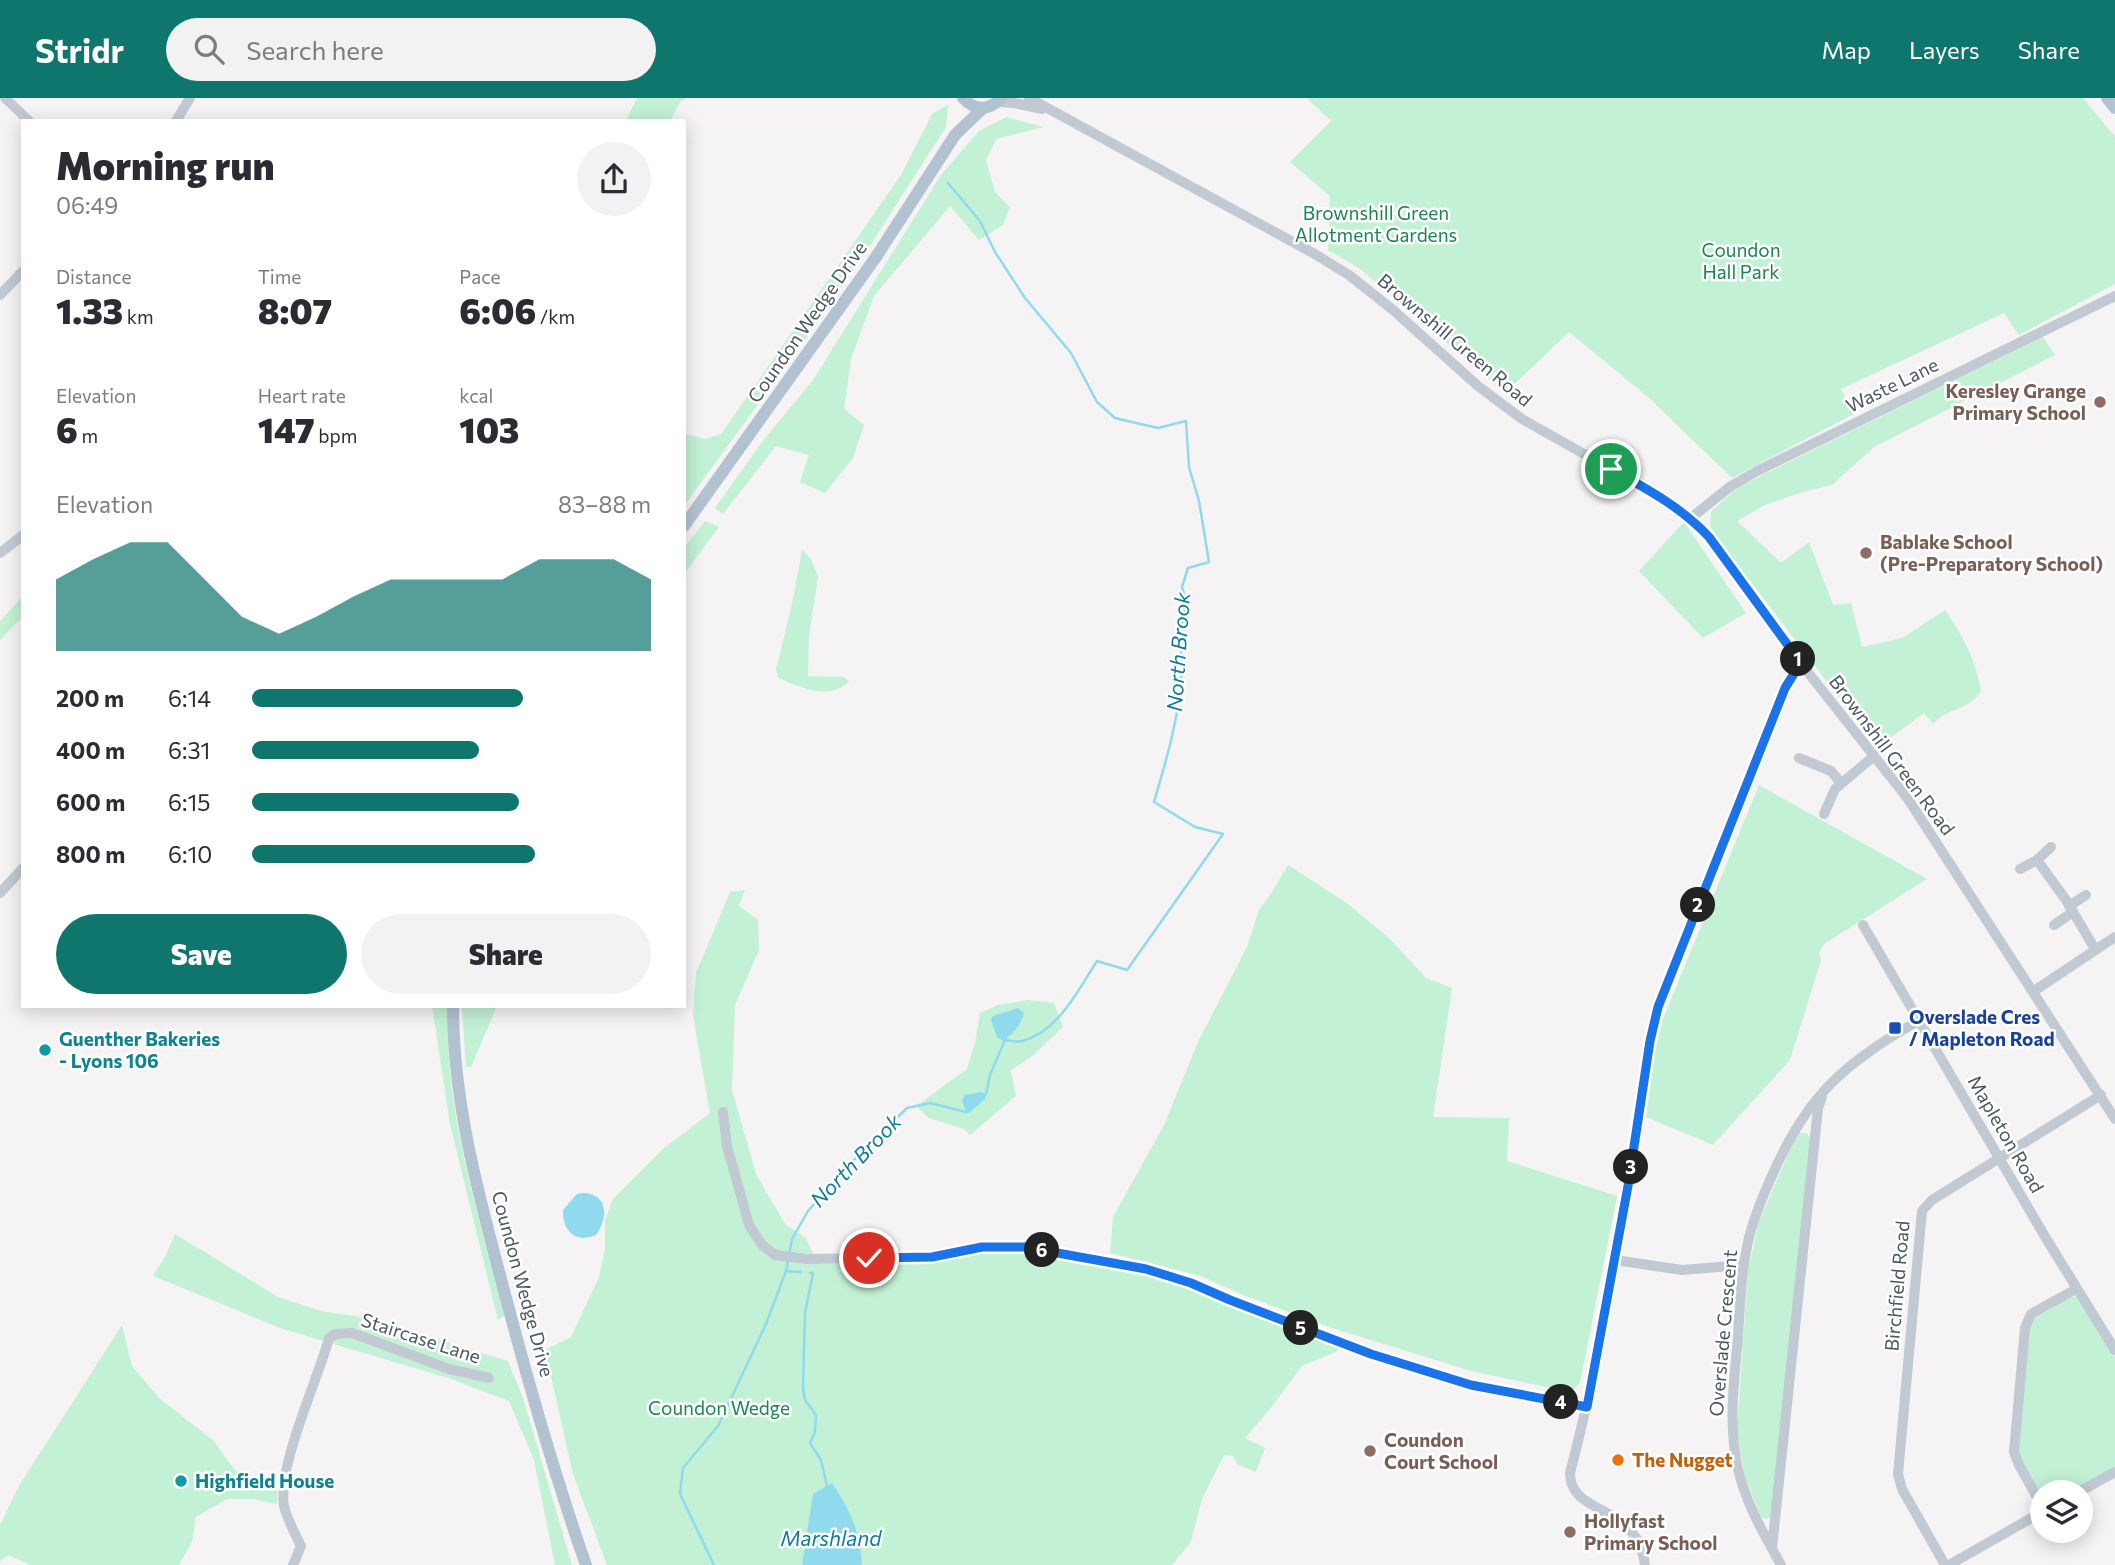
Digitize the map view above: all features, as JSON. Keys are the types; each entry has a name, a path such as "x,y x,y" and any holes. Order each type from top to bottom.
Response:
{"main road":[{"path":"962,98 974,107 983,108 1000,100"},
{"name":"Coundon Wedge Drive","path":"955,135 962,98"},
{"path":"2107,98 2115,108"},
{"name":"Coundon Wedge Drive","path":"686,523 876,257 955,135 983,108"},
{"name":"Coundon Wedge Drive","path":"453,1008 457,1086 484,1214 529,1385 586,1565"}],"street":[{"path":"5,98 27,119"},
{"path":"177,119 190,98"},
{"name":"Brownshill Green Road","path":"1029,98 1349,275 1393,310 1478,386 1522,419 1669,502 1691,518 1709,537 1803,666 1908,799 2115,1119"},
{"path":"1000,100 1053,112"},
{"path":"0,295 21,273"},
{"name":"Waste Lane","path":"1691,518 1731,486 1758,471 2115,296"},
{"path":"0,553 21,537"},
{"path":"1645,1565 1642,1550 1631,1530 1615,1517 1582,1499 1573,1489 1570,1474 1587,1407 1615,1260 1650,1041 1658,1007 1785,688 1795,672 1803,666"},
{"path":"1824,814 1835,789 1874,756"},
{"path":"1799,758 1831,771 1841,783"},
{"path":"2020,869 2037,860 2052,847"},
{"path":"2037,860 2095,949"},
{"path":"0,893 21,871"},
{"path":"2054,925 2086,895"},
{"name":"Mapleton Road","path":"1863,925 2076,1289 2115,1350"},
{"path":"2034,990 2115,937"},
{"name":"Overslade Crescent","path":"1781,1565 1747,1499 1738,1472 1732,1438 1733,1392 1748,1240 1778,1161 1793,1131 1824,1090 1876,1044 1920,1020"},
{"path":"1772,1549 1818,1108 1824,1090"},
{"name":"Birchfield Road","path":"1947,1565 1902,1489 1898,1474 1920,1216 1932,1200 2101,1095"},
{"path":"723,1112 727,1146 749,1225 762,1245 775,1255 807,1259 932,1257 982,1247 1024,1247 1146,1269 1191,1283 1371,1354 1471,1385 1587,1407"},
{"path":"1615,1260 1682,1270 1744,1265"},
{"path":"2030,1485 2014,1452 2025,1328 2031,1314 2076,1289"},
{"name":"Staircase Lane","path":"293,1565 301,1546 284,1507 284,1491 291,1450 329,1338 335,1334 352,1333 449,1369 489,1378"},
{"path":"2093,1484 2115,1472"},
{"path":"1947,1565 2030,1519"}],"green space":[{"path":"637,98 687,98 680,102 671,119 627,119"},
{"name":"Coundon Hall Park","path":"1307,98 2083,98 2115,137 2115,284 2019,335 2004,313 1841,389 1854,414 1732,478 1649,398 1569,332 1505,393 1359,268 1328,250 1330,196 1290,162 1331,121"},
{"path":"948,105 946,127 807,337 686,503 686,434 706,439 721,434 901,175 932,114"},
{"path":"1006,117 1044,127 996,139 986,160 995,192 1010,207 1003,225 979,240 950,206 874,296 851,359 844,409 864,425 853,458 825,493 800,482 809,455 776,446 723,514 715,508 762,442 813,380 941,175 979,131"},
{"path":"2043,337 2055,355 1874,447 1832,485 1765,505 1737,521 1781,563 1809,542 1833,605 1851,603 1862,647 1902,638 1945,610 1958,629 1979,680 1981,691 1976,698 1945,714 1933,724 1924,713 1886,741 1873,742 1719,540 1710,526 1711,512 1738,487"},
{"path":"705,521 719,527 686,571 686,545"},
{"path":"1684,522 1746,613 1703,638 1639,571"},
{"path":"802,550 811,559 818,576 809,636 808,676 844,677 849,681 833,690 815,691 796,686 779,678 776,670"},
{"path":"21,598 21,618 0,640 0,621"},
{"path":"1759,785 1927,879 1824,944 1790,1060 1713,1145 1646,1117 1655,1050 1663,1019"},
{"path":"1288,865 1348,904 1389,938 1426,978 1452,988 1433,1117 1509,1118 1507,1161 1617,1196 1580,1383 1570,1392 1471,1371 1329,1327 1243,1295 1201,1276 1110,1253 1113,1217 1164,1125 1198,1042 1247,947 1259,910"},
{"name":"Coundon Wedge","path":"745,890 739,906 758,920 759,950 735,1005 732,1090 756,1174 785,1224 806,1238 818,1264 933,1262 983,1252 1024,1252 1145,1274 1189,1288 1226,1305 1340,1347 1336,1352 1302,1366 1245,1438 1265,1448 1256,1472 1237,1464 1233,1456 1224,1455 1202,1499 1191,1542 1172,1565 607,1565 573,1474 545,1350 571,1337 599,1277 605,1250 605,1220 613,1199 663,1149 710,1113 693,1016 696,973 730,892"},
{"path":"1028,1000 1054,1003 1063,1027 1031,1057 1011,1070 1016,1096 970,1135 964,1129 929,1118 916,1106 967,1069 980,1013 998,1005"},
{"path":"432,1008 448,1008 451,1085 457,1123 474,1200 505,1315 498,1320 450,1124"},
{"path":"462,1008 496,1008 471,1067 466,1067"},
{"path":"1797,1133 1806,1133 1811,1138 1771,1517 1766,1519 1761,1517 1745,1477 1737,1431 1748,1271 1759,1222"},
{"path":"175,1234 278,1297 321,1311 367,1318 508,1361 523,1398 572,1565 555,1565 534,1460 509,1401 448,1378 283,1329 153,1276"},
{"path":"2070,1297 2077,1297 2115,1357 2115,1468 2093,1480 2032,1480 2022,1462 2018,1451 2030,1321"},
{"path":"122,1325 132,1366 159,1398 214,1441 234,1469 250,1484 277,1488 277,1504 253,1499 227,1499 196,1517 192,1542 179,1565 30,1565 9,1555 0,1561 0,1525 19,1486"}],"water":[{"path":"1018,1008 1024,1013 1021,1021 1003,1041 997,1037 991,1020 993,1016"},
{"path":"981,1092 986,1094 985,1099 969,1113 966,1112 962,1100 965,1095"},
{"path":"584,1193 598,1198 604,1208 604,1215 596,1235 582,1238 567,1229 563,1210 577,1194"},
{"name":"Marshland","path":"832,1483 853,1522 862,1565 802,1565 813,1494"}],"waterway":[{"name":"North Brook","path":"948,183 980,221 995,252 1025,298 1071,353 1097,402 1115,418 1158,428 1186,421 1189,467 1199,501 1209,562 1188,568 1182,587 1185,605 1181,635 1179,702 1154,802 1195,827 1223,834 1127,970 1097,961 1075,996 1046,1029 1022,1041 1005,1040 990,1075 986,1094"},
{"name":"North Brook","path":"714,1565 680,1494 683,1468 718,1426 766,1324 786,1271 792,1239 808,1211 855,1159 907,1108 930,1103 966,1112"},
{"name":"North Brook","path":"786,1271 801,1272"},
{"name":"North Brook","path":"810,1273 813,1273 805,1313 803,1387 805,1400 816,1415 815,1432 810,1443 821,1460 827,1486"}],"place":[{"name":"Keresley Grange Primary School","path":"2100,402"},
{"name":"Bablake School (Pre-Preparatory School)","path":"1866,553"},
{"name":"Overslade Cres / Mapleton Road","path":"1895,1028"},
{"name":"Guenther Bakeries - Lyons 106","path":"45,1050"},
{"name":"Coundon Court School","path":"1370,1451"},
{"name":"The Nugget","path":"1618,1460"},
{"name":"Highfield House","path":"181,1481"},
{"name":"Hollyfast Primary School","path":"1570,1532"}],"route":[{"path":"869,1258 932,1257 982,1247 1024,1247 1146,1269 1191,1283 1371,1354 1471,1385 1587,1407 1658,1007 1785,688 1795,672 1803,666 1709,537 1691,518 1669,502 1611,469"}],"park label":[{"name":"Brownshill Green Allotment Gardens","path":"1376,224"}]}
